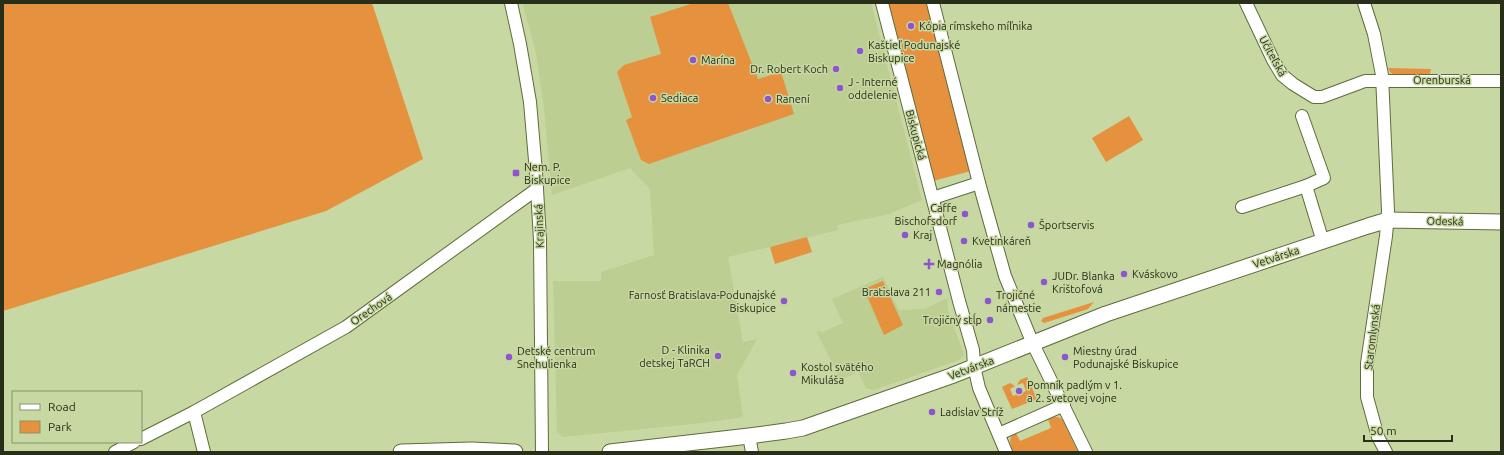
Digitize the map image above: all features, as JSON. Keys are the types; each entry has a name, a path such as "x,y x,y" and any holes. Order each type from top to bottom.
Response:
{"street":[{"name":"Krajinská","path":"511,3 530,102 534,139 540,240 542,452"},
{"name":"Biskupická","path":"882,3 932,198"},
{"path":"933,3 979,183 1005,276 1033,344 1086,452"},
{"name":"Učiteľská","path":"1246,3 1273,60 1282,75 1304,92 1322,98 1366,81 1383,80"},
{"path":"1364,3 1374,34 1383,80 1388,220"},
{"name":"Orenburská","path":"1383,80 1501,81"},
{"path":"1242,207 1306,186 1324,178 1302,116"},
{"path":"979,183 932,198 973,350 974,366 979,388 1006,452"},
{"path":"1306,186 1322,242"},
{"name":"Orechová","path":"142,438 194,412 346,327 537,189"},
{"name":"Odeská","path":"1388,220 1501,222"},
{"name":"Vetvárska","path":"610,452 782,432 803,428 951,376 1106,314 1388,220"},
{"name":"Staromlynská","path":"1386,452 1378,437 1367,397 1367,363 1388,220"},
{"path":"999,434 1064,405"},
{"path":"194,412 204,452"},
{"path":"749,436 752,452"},
{"path":"115,452 132,443"},
{"path":"400,452 472,450 515,452"}],"shaded area":[{"path":"528,3 871,3 922,200 889,214 837,225 838,230 728,257 743,342 757,339 737,375 743,417 702,423 563,437 557,432 553,281 601,281 601,272 654,255 650,189 630,168 552,195 544,108 536,53 523,5"},
{"path":"883,277 899,310 925,309 947,298 948,310 964,355 959,360 874,390 866,388 858,372 841,380 816,331 823,332 843,323 832,299"}],"green space":[{"path":"3,3 372,3 423,159 326,211 3,311"},
{"path":"694,3 728,3 758,79 781,72 794,114 649,164 641,160 626,120 632,117 617,72 624,65 661,54 650,17"},
{"path":"888,3 929,3 971,171 933,181"},
{"path":"1388,68 1431,69 1430,74 1393,74"},
{"path":"1129,116 1143,140 1106,162 1092,138"},
{"path":"807,237 812,252 775,264 770,247"},
{"path":"883,281 903,325 884,335 864,289"},
{"path":"1094,302 1088,309 1044,323 1041,321 1043,318"},
{"path":"1027,377 1037,399 1012,409 1002,387 1010,383 1015,386 1010,389 1013,396 1026,391 1023,383 1017,385 1020,380"},
{"path":"1053,417 1062,419 1078,452 1013,452 1010,442 1011,437 1016,433 1020,441 1051,428 1048,419"}],"place":[{"name":"Kópia rímskeho míľnika","path":"911,26"},
{"name":"Kaštieľ Podunajské Biskupice","path":"860,51"},
{"name":"Marína","path":"693,60"},
{"name":"Dr. Robert Koch","path":"836,69"},
{"name":"J - Interné oddelenie","path":"840,88"},
{"name":"Sediaca","path":"653,98"},
{"name":"Ranení","path":"768,99"},
{"name":"Nem. P. Biskupice","path":"516,173"},
{"name":"Caffe Bischofsdorf","path":"965,214"},
{"name":"Športservis","path":"1031,225"},
{"name":"Kraj","path":"905,235"},
{"name":"Kvetinkáreň","path":"964,241"},
{"name":"Magnólia","path":"929,264"},
{"name":"Kváskovo","path":"1124,274"},
{"name":"JUDr. Blanka Krištofová","path":"1044,282"},
{"name":"Bratislava 211","path":"939,292"},
{"name":"Farnosť Bratislava-Podunajské Biskupice","path":"784,301"},
{"name":"Trojičné námestie","path":"988,301"},
{"name":"Trojičný stĺp","path":"990,320"},
{"name":"D - Klinika detskej TaRCH","path":"718,356"},
{"name":"Detské centrum Snehulienka","path":"509,357"},
{"name":"Miestny úrad Podunajské Biskupice","path":"1065,357"},
{"name":"Kostol svätého Mikuláša","path":"793,373"},
{"name":"Pomník padlým v 1. a 2. svetovej vojne","path":"1019,391"},
{"name":"Ladislav Stríž","path":"932,412"}]}
